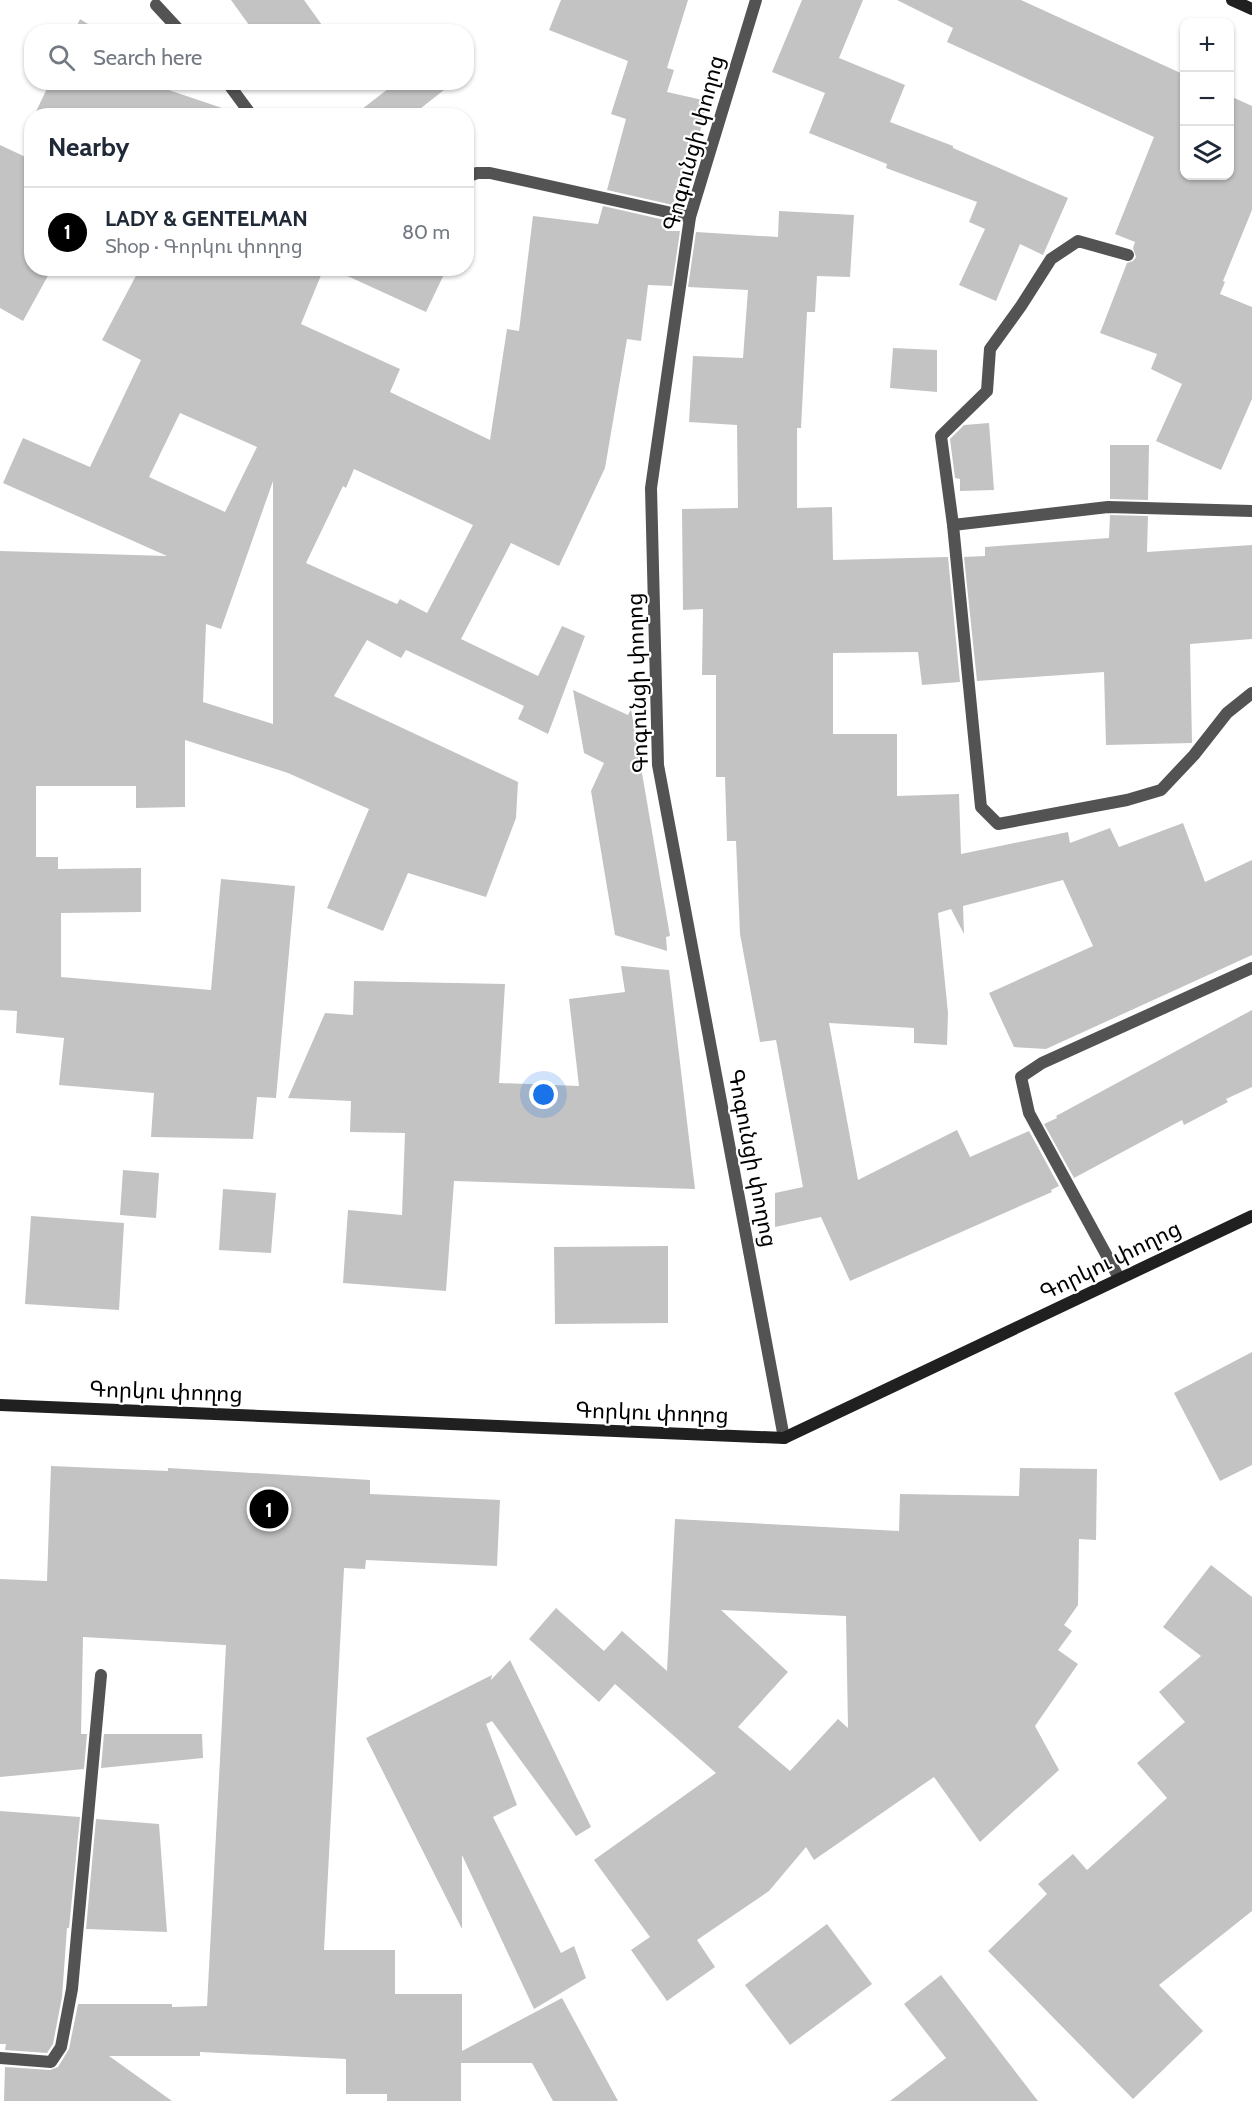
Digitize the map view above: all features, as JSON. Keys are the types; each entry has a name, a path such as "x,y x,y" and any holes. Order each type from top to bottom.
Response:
{"main road":[{"path":"1232,0 1252,9"},
{"name":"Գորկու փողոց","path":"0,1405 784,1438 1252,1216"}],"street":[{"name":"Գոգունցի փողոց","path":"756,0 690,217 651,489 658,765 784,1438"},
{"path":"156,5 174,24"},
{"path":"233,90 246,108"},
{"path":"474,173 490,172 690,217"},
{"path":"1128,255 1078,241 1051,259 990,349 987,391 941,436 953,525 981,807 998,824 1127,800 1161,790 1194,755 1227,712 1252,693"},
{"path":"953,525 1108,507 1252,511"},
{"path":"1119,1278 1029,1113 1021,1077 1042,1063 1252,968"},
{"path":"0,2058 51,2062 61,2047 72,1989 101,1675"}],"building":[{"path":"231,0 304,0 321,24 248,24"},
{"path":"561,0 688,0 667,68 674,70 667,92 707,101 699,137 692,135 673,205 607,190 626,119 611,114 628,61 549,30"},
{"path":"802,0 863,0 839,58 905,85 890,122 953,146 953,148 1068,198 1043,255 1020,244 996,301 959,285 985,229 969,222 977,202 886,168 887,164 809,133 825,93 772,72"},
{"path":"897,0 1021,0 1180,73 1180,180 1234,180 1234,98 1252,106 1252,210 1223,281 1225,282 1220,294 1252,307 1252,399 1221,470 1156,441 1182,384 1151,369 1157,354 1100,333 1127,263 1136,257 1133,248 1135,242 1115,234 1154,137 947,42 953,28"},
{"path":"80,19 88,24 78,24"},
{"path":"46,90 169,90 222,108 38,108"},
{"path":"387,90 444,90 421,108 363,108"},
{"path":"0,145 24,156 24,276 48,276 23,321 0,308"},
{"path":"603,206 669,221 666,231 680,231 672,286 648,285 641,341 627,339 605,468 559,566 511,543 461,639 538,676 562,626 585,636 548,734 518,719 524,706 406,650 401,658 367,640 334,696 518,782 516,818 486,897 408,873 383,931 327,908 369,809 288,773 185,740 185,807 136,808 136,786 36,786 36,857 58,857 58,869 141,868 141,912 61,913 61,977 211,990 221,879 295,886 276,1098 257,1097 253,1139 151,1137 154,1093 59,1085 64,1038 16,1033 17,1011 0,1010 0,551 167,556 3,483 23,438 90,467 141,360 102,340 136,276 321,276 301,324 400,369 390,392 490,440 507,329 519,331 533,216 598,224","holes":["180,413 257,447 225,512 149,477","354,469 473,525 427,613 400,599 397,604 306,563 343,486 346,488","273,481 273,724 203,702 206,624 221,629"]},
{"path":"779,211 854,215 850,277 817,276 815,312 807,312 801,428 797,428 797,508 832,507 833,560 948,557 960,682 922,685 918,652 833,653 833,734 897,734 897,796 959,794 961,854 1068,832 1070,843 1110,828 1119,847 1183,823 1205,882 1252,860 1252,955 1046,1049 1014,1047 989,993 1093,946 1063,880 963,906 964,934 951,909 938,913 948,1013 947,1045 914,1043 914,1028 829,1023 858,1180 957,1130 970,1157 1029,1131 1059,1186 1051,1190 1052,1192 850,1281 821,1217 775,1227 775,1193 803,1187 776,1040 760,1042 740,934 736,841 727,841 725,777 716,777 716,675 702,675 703,609 683,610 682,509 738,508 737,425 689,422 693,356 743,358 748,290 688,287 696,232 778,237"},
{"path":"347,276 443,276 426,312"},
{"path":"893,348 937,350 937,392 890,388"},
{"path":"989,423 994,490 960,491 960,479 955,478 950,439 964,425"},
{"path":"1110,445 1149,445 1148,500 1110,499"},
{"path":"1110,515 1148,516 1147,552 1252,545 1252,639 1190,644 1192,743 1106,745 1104,672 977,681 964,557 985,556 985,547 1109,538"},
{"path":"573,690 628,715 631,709 670,936 666,937 667,951 615,935 591,791 604,763 584,753"},
{"path":"621,966 669,970 695,1189 454,1181 446,1291 343,1283 348,1210 402,1215 405,1133 350,1132 351,1101 288,1098 325,1013 353,1015 354,981 505,984 499,1083 579,1086 569,999 625,992"},
{"path":"1252,1010 1252,1087 1226,1099 1228,1102 1184,1125 1182,1120 1074,1178 1044,1124"},
{"path":"123,1170 159,1173 156,1218 120,1215"},
{"path":"223,1189 276,1193 271,1253 219,1250"},
{"path":"31,1216 124,1223 119,1310 25,1304"},
{"path":"668,1246 668,1323 555,1324 554,1247"},
{"path":"1252,1352 1252,1465 1220,1481 1174,1393"},
{"path":"51,1466 168,1471 168,1468 370,1480 370,1494 500,1500 497,1566 366,1560 365,1569 344,1568 324,1950 395,1950 395,1994 462,1994 462,2051 562,1998 618,2101 553,2101 532,2063 461,2063 461,2101 387,2101 387,2094 346,2094 346,2059 200,2052 200,2056 109,2056 172,2101 4,2101 5,2067 50,2070 58,2067 69,2049 78,2004 207,2006 226,1645 83,1637 81,1734 87,1734 84,1769 0,1777 0,1579 47,1581"},
{"path":"1020,1468 1097,1469 1096,1540 1079,1539 1078,1605 1064,1625 1072,1631 1058,1650 1078,1664 1035,1726 1059,1770 980,1842 934,1777 814,1860 806,1847 769,1891 697,1940 715,1967 667,2001 631,1950 650,1937 594,1860 716,1773 615,1684 599,1702 529,1639 556,1608 604,1651 622,1631 667,1671 675,1519 899,1531 900,1494 1019,1496","holes":["721,1610 846,1616 848,1728 838,1719 790,1771 738,1727 788,1672"]},
{"path":"1211,1565 1252,1597 1252,1911 1159,1985 1203,2031 1133,2099 988,1951 1047,1894 1038,1884 1073,1854 1087,1870 1167,1798 1137,1763 1185,1722 1159,1692 1201,1656 1163,1627"},
{"path":"510,1660 591,1827 576,1836 492,1721 486,1724 517,1805 493,1817 561,1953 574,1946 586,1978 534,2009 462,1855 462,1929 366,1738 492,1675 491,1680"},
{"path":"104,1734 202,1734 203,1758 101,1768"},
{"path":"0,1811 80,1817 69,1928 67,1928 62,1997 53,2044 47,2053 5,2050 6,2044 0,2044"},
{"path":"96,1819 159,1824 167,1932 86,1929"},
{"path":"827,1924 872,1984 790,2045 745,1985"},
{"path":"941,1975 1038,2101 890,2101 946,2058 904,2004"}],"place":[{"name":"LADY & GENTELMAN","path":"269,1509"}]}
